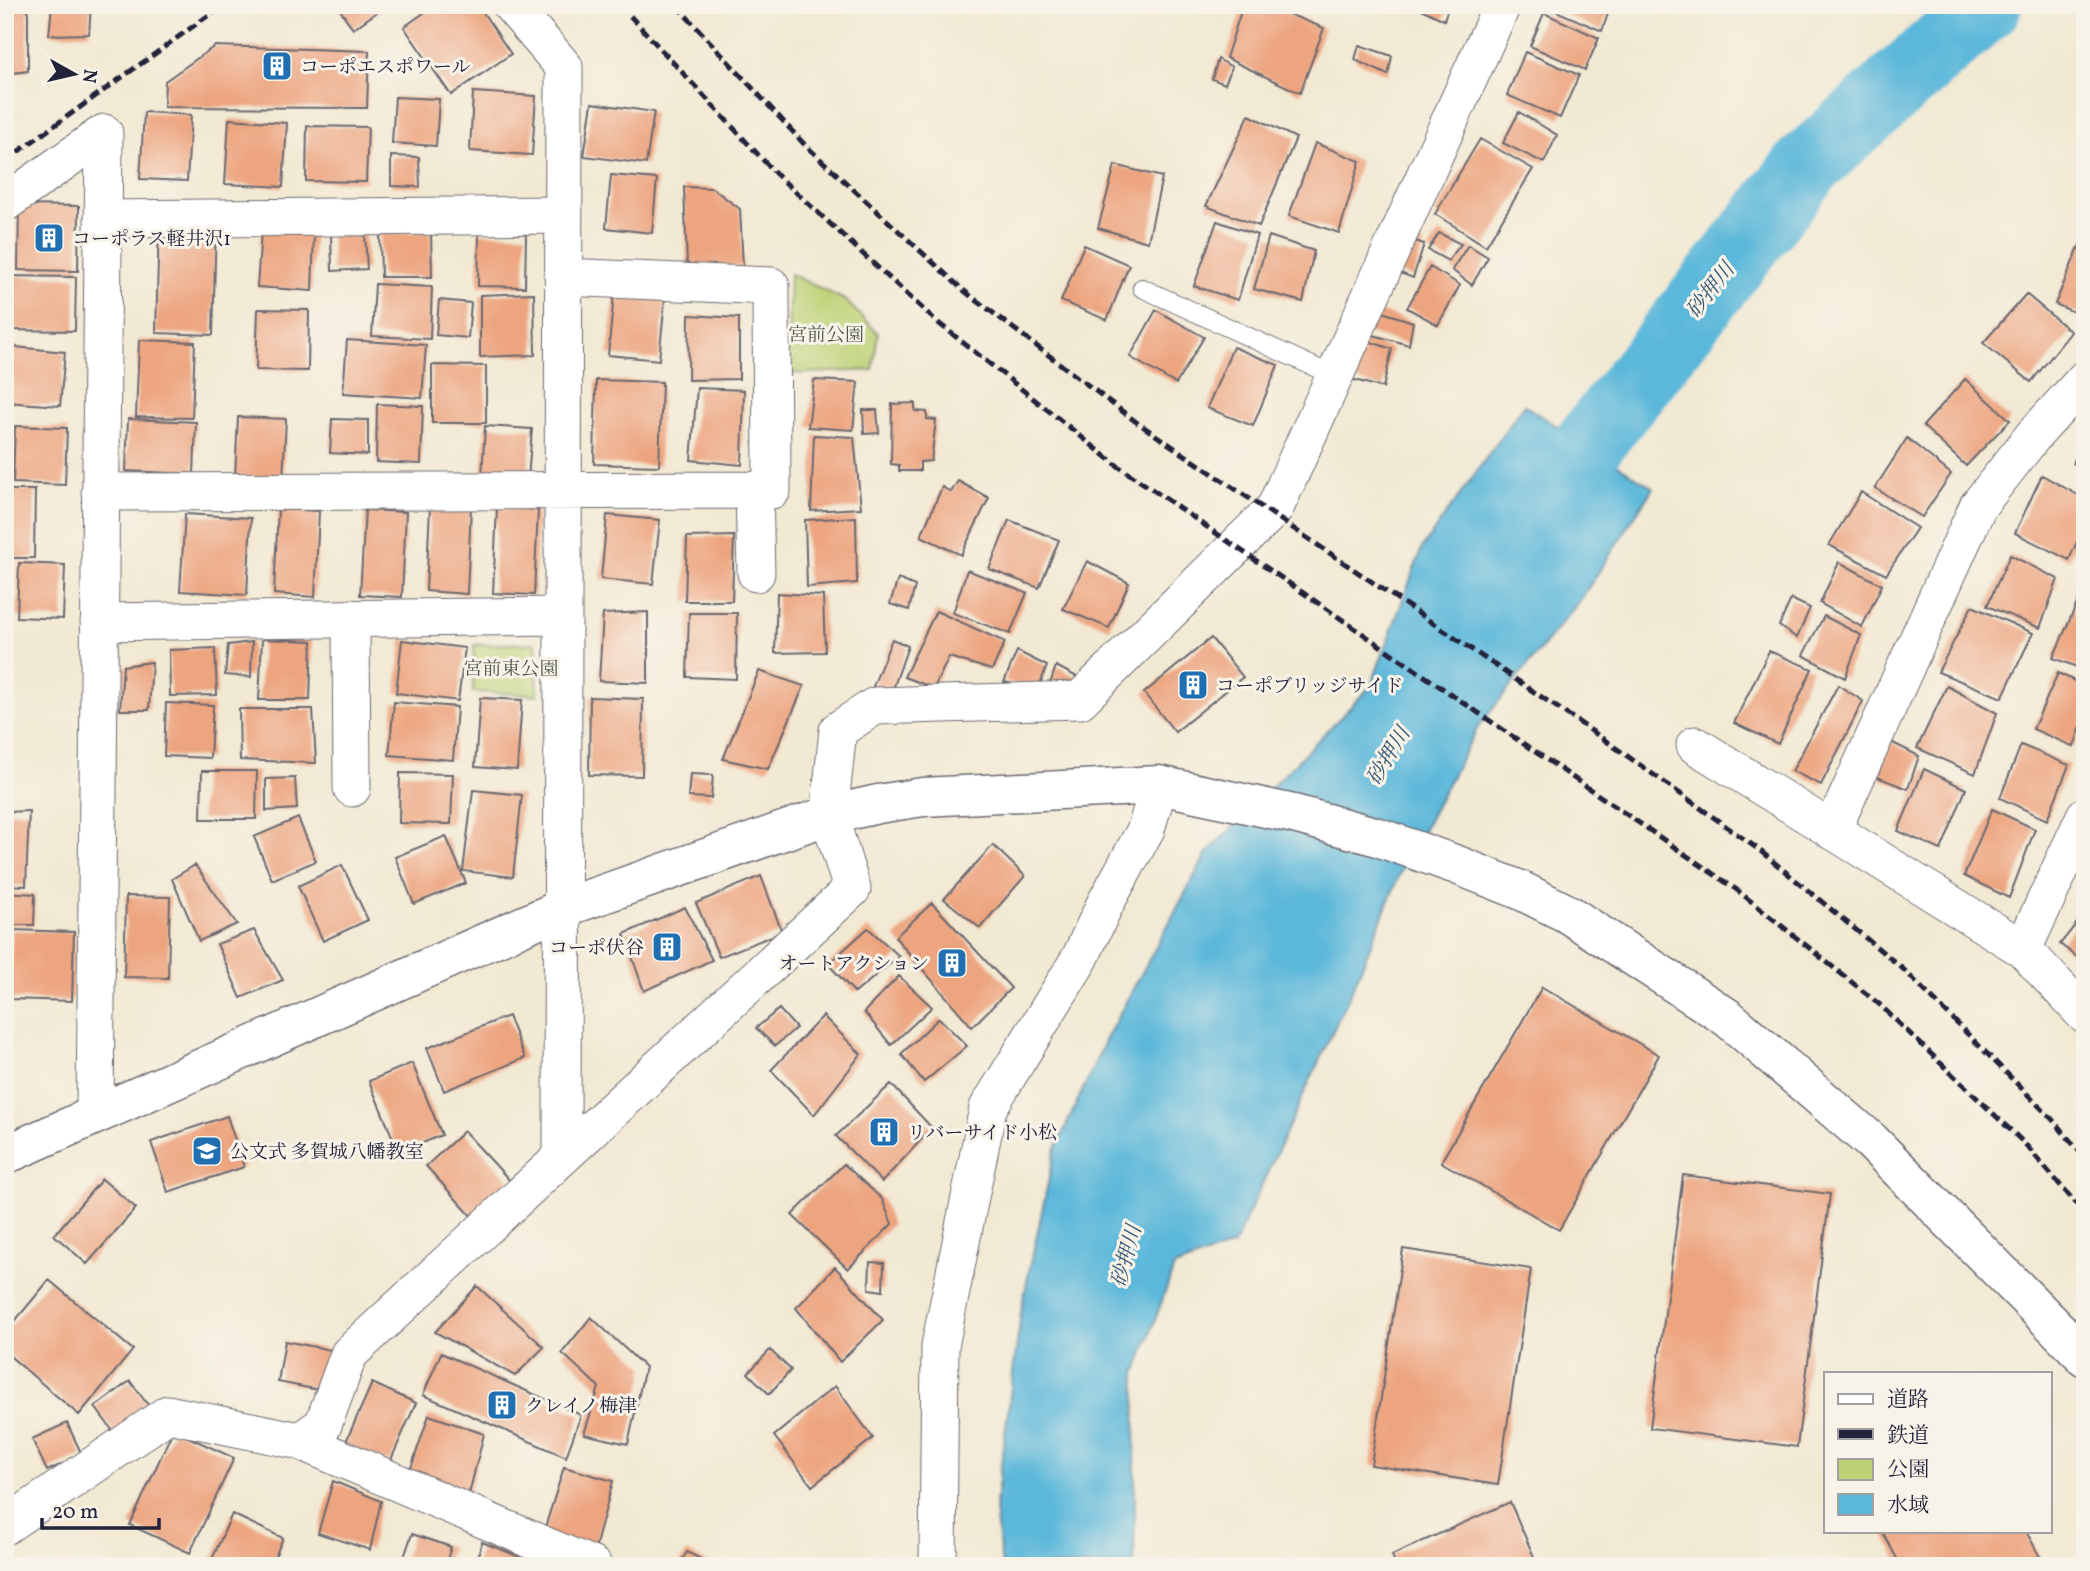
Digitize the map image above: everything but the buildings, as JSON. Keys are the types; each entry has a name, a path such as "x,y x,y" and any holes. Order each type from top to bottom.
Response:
{"street":[{"path":"511,5 564,67 562,1157"},
{"path":"300,1441 323,1425 349,1354 852,888 830,815 838,730 874,706 1080,700 1275,508 1502,5"},
{"path":"5,203 104,133 94,1114"},
{"path":"103,219 564,215"},
{"path":"100,492 772,490 772,286 563,277"},
{"path":"1832,831 1978,506 2033,436 2085,379"},
{"path":"754,490 755,573"},
{"path":"99,622 563,616"},
{"path":"351,618 352,788"},
{"path":"1695,745 2023,949 2085,1015"},
{"path":"939,1566 940,1346 988,1108 1080,958 1105,904 1146,829 1159,785"},
{"path":"5,1155 563,908 830,815 923,797 1159,785 1294,814 1378,837 1457,864 1520,890 1569,915 1728,1018 1871,1141 2085,1357"},
{"path":"2023,949 2085,816"},
{"path":"5,1526 168,1414 300,1441 593,1566"}],"lane":[{"path":"1142,288 1335,376"}],"green space":[{"name":"宮前公園","path":"790,274 845,300 878,333 873,370 787,374"},
{"name":"宮前東公園","path":"536,643 538,695 473,692 474,645"}],"water":[{"path":"1524,405 1653,488 1581,599 1478,727 1400,873 1356,981 1234,1245 1174,1267 1136,1374 1134,1566 1002,1566 995,1510 1022,1305 1055,1150 1107,1037 1207,853 1371,686 1422,548"}],"waterway":[{"name":"砂押川","path":"1531,523 1543,502 1809,164 1987,5"}],"railway":[{"path":"5,161 223,5"},
{"path":"620,5 776,174 936,321 1118,466 1737,890 1879,1004 2025,1144 2085,1214"},
{"path":"676,5 805,145 963,290 1135,421 1602,738 1758,849 1902,968 2052,1119 2085,1158"}],"place":[{"name":"コーポエスポワール","path":"277,66"},
{"name":"コーポラス軽井沢1","path":"49,238"},
{"name":"コーポブリッジサイド","path":"1193,685"},
{"name":"コーポ伏谷","path":"667,947"},
{"name":"オートアクション","path":"952,963"},
{"name":"リバーサイド小松","path":"884,1132"},
{"name":"公文式 多賀城八幡教室","path":"207,1151"},
{"name":"クレイノ梅津","path":"502,1405"}]}
